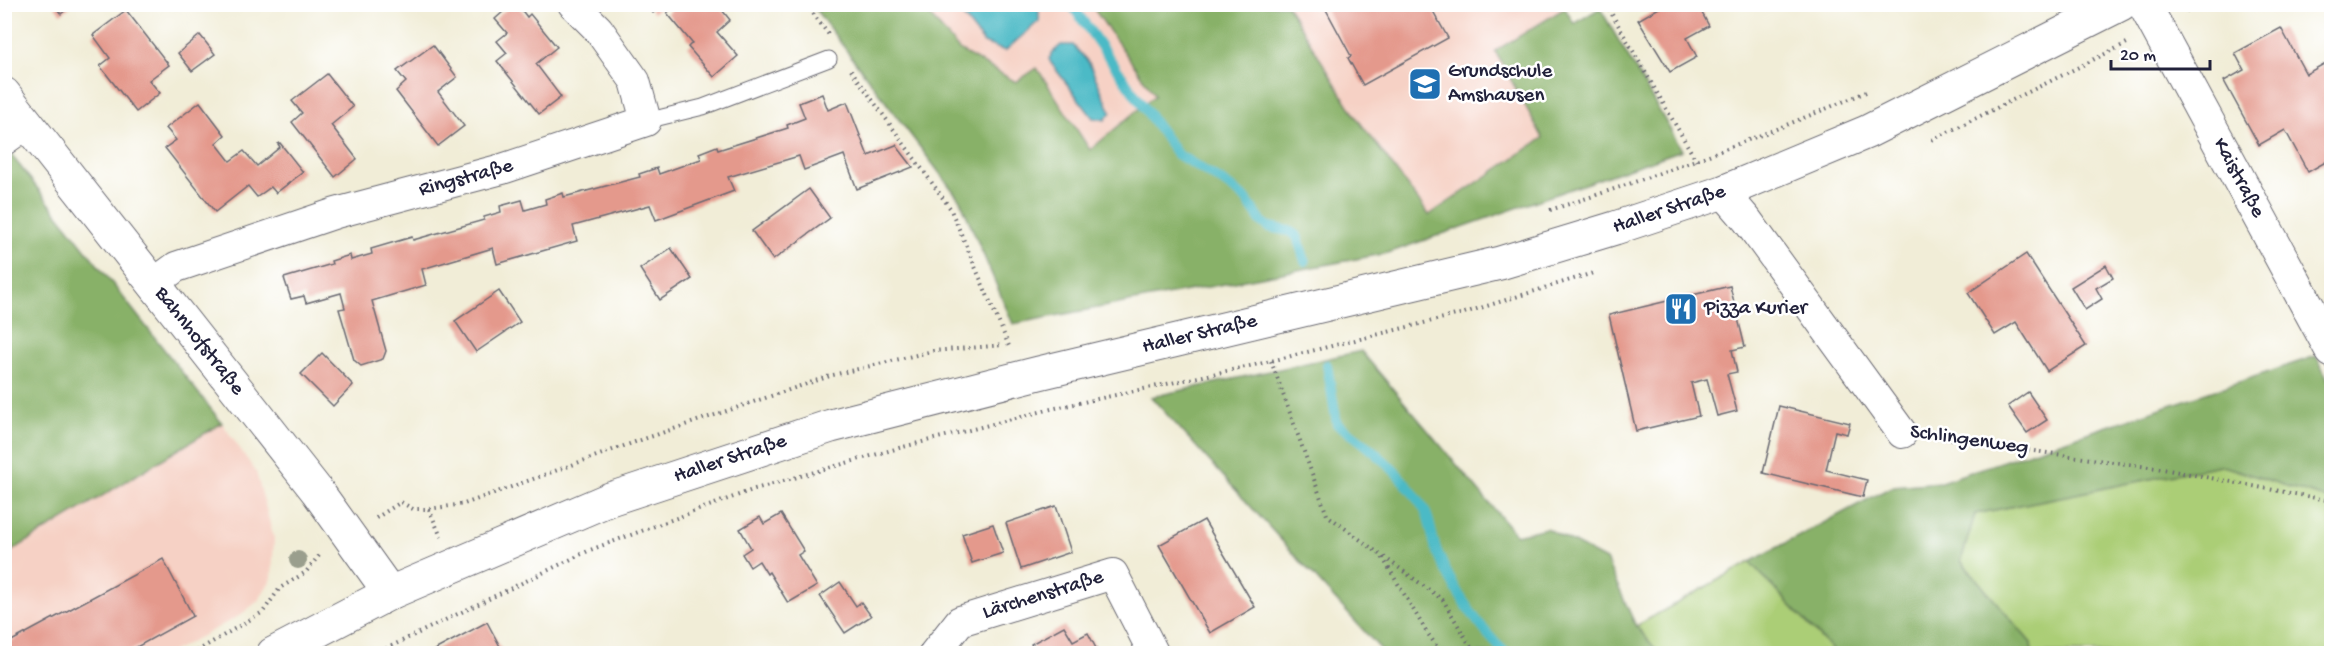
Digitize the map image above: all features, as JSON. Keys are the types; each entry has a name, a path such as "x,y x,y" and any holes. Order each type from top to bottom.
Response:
{"main road":[{"name":"Haller Straße","path":"288,650 390,593 610,499 831,426 1500,263 1723,192 1867,132 2121,4"},
{"name":"Kaistraße","path":"2144,4 2331,351"},
{"name":"Bahnhofstraße","path":"4,94 16,132 153,284 317,491 390,593"}],"street":[{"path":"573,4 598,29 635,81 646,121"},
{"name":"Ringstraße","path":"153,284 176,267 324,217 502,169 646,121"},
{"name":"Schlingenweg","path":"1723,192 1747,220 1902,433"},
{"name":"Lärchenstraße","path":"934,654 960,621 1113,574 1154,654"}],"lane":[{"path":"646,121 703,106 834,57"}],"path":[{"path":"806,4 836,44 834,57 950,208 1008,344 1017,379"},
{"path":"1606,4 1696,161"},
{"path":"1545,212 1696,161 1772,132 1870,90"},
{"path":"401,501 412,508 429,509 464,504 635,441 833,375 933,351 1019,342"},
{"path":"375,654 590,550 755,489 899,448 1051,409 1271,361 1327,515 1443,600 1472,649 1478,654"},
{"name":"Schlingenweg","path":"1902,433 2163,468 2331,501"},
{"path":"192,654 263,612 280,588 306,572 318,555"},
{"path":"1381,555 1442,654"}],"shaded area":[{"path":"921,5 1091,5 1155,95 1090,151 1037,69 1016,82 959,50"},
{"name":"Grundschule Amshausen","path":"1287,5 1563,5 1565,8 1495,51 1543,138 1428,215 1356,117"},
{"path":"222,423 256,472 274,538 272,578 258,601 239,616 170,653 5,654 5,555"}],"green space":[{"path":"812,5 921,5 959,50 1016,82 1037,68 1090,150 1155,95 1091,5 1287,5 1356,117 1429,215 1543,138 1495,51 1565,8 1574,24 1600,8 1682,150 1388,253 1013,324 960,200"},
{"path":"9,152 222,423 5,555 4,156"},
{"path":"1361,351 1516,535 1546,528 1606,560 1636,626 1659,653 1384,653 1151,397"},
{"path":"2316,356 2331,385 2331,500 2220,465 1975,514 1961,561 2031,643 2032,653 1835,653 1750,562 1893,486 1941,482"},
{"path":"2220,465 2331,500 2331,653 2032,653 2031,643 1961,561 1975,514"},
{"path":"1750,562 1835,653 1659,653 1636,626"}],"water":[{"path":"954,5 1035,5 1039,11 1039,21 1005,51 984,43"},
{"path":"1061,45 1073,45 1089,63 1111,112 1105,120 1093,118 1051,63 1049,59 1052,53"}],"building":[{"path":"53,4 73,4 61,14"},
{"path":"512,4 517,4 527,17 530,14 557,47 536,64 561,97 539,114 497,61 507,53 497,41 507,33 495,19"},
{"path":"647,4 664,4 653,13"},
{"path":"677,4 728,4 722,10 730,20 717,32 738,56 714,77 688,47 692,43 667,13"},
{"path":"1323,4 1429,4 1448,38 1363,85 1348,58 1351,56"},
{"path":"1666,4 1713,4 1701,11 1709,26 1687,38 1697,57 1670,72 1638,20"},
{"path":"126,10 169,65 149,80 160,93 136,112 100,66 110,58 93,35"},
{"path":"2281,28 2306,74 2331,60 2331,159 2308,172 2285,130 2259,145 2224,81 2244,70 2235,53"},
{"path":"200,35 215,54 192,71 178,53"},
{"path":"433,45 457,77 438,92 464,126 438,146 396,91 406,82 397,71"},
{"path":"327,74 353,107 331,125 357,159 335,177 292,122 302,113 292,101"},
{"path":"822,94 828,110 847,102 868,156 896,145 913,167 857,189 844,155 804,170 799,156 728,177 734,191 656,220 650,205 573,226 577,241 497,264 493,248 422,269 426,285 372,301 386,351 383,359 361,366 354,360 339,309 345,308 341,293 306,303 304,296 291,299 284,278 332,264 331,261 350,255 351,260 372,254 371,249 412,237 413,240 484,220 484,217 501,212 500,206 522,200 525,210 546,204 545,199 563,193 564,197 640,177 639,174 657,168 659,174 701,159 699,153 717,146 718,150 788,128 787,125 805,118 799,103"},
{"path":"200,102 225,135 216,143 230,161 244,151 257,166 280,147 278,144 280,143 303,172 276,193 271,187 257,197 248,186 215,212 165,148 176,140 166,128"},
{"path":"809,189 830,218 773,260 752,231"},
{"path":"2331,201 2331,220 2324,206"},
{"path":"671,248 692,279 660,300 640,269"},
{"path":"2026,254 2086,346 2047,371 2016,322 1995,335 1968,293"},
{"path":"2106,265 2113,278 2096,288 2102,299 2085,310 2071,287"},
{"path":"1730,286 1745,347 1732,350 1737,372 1727,374 1737,411 1717,416 1707,379 1691,383 1699,416 1636,431 1609,315"},
{"path":"499,291 520,322 476,352 455,321"},
{"path":"322,353 353,385 333,406 301,374"},
{"path":"2028,392 2047,420 2027,433 2008,406"},
{"path":"1779,406 1850,423 1847,434 1835,431 1826,470 1867,480 1863,497 1763,473"},
{"path":"1056,506 1071,552 1021,569 1006,523"},
{"path":"781,514 804,551 798,555 817,586 788,603 769,572 767,574 759,561 750,567 742,554 751,548 740,529 760,517 764,524"},
{"path":"1204,520 1255,607 1210,633 1159,545"},
{"path":"993,524 1003,553 972,563 962,534"},
{"path":"163,559 193,616 124,654 4,654 4,645"},
{"path":"840,582 856,606 861,602 871,616 845,633 820,596"},
{"path":"487,622 504,654 427,654"},
{"path":"1064,626 1073,641 1088,633 1099,654 1036,654 1031,644"}],"waterway":[{"path":"1071,4 1177,154 1245,198 1261,221 1269,227 1289,231 1297,236 1305,261"},
{"path":"1327,365 1337,424 1362,441 1405,482 1414,494 1426,512 1437,551 1458,592 1476,620 1507,654"}],"place":[{"name":"Grundschule Amshausen","path":"1425,84"},
{"name":"Pizza Kurier","path":"1681,309"}]}
